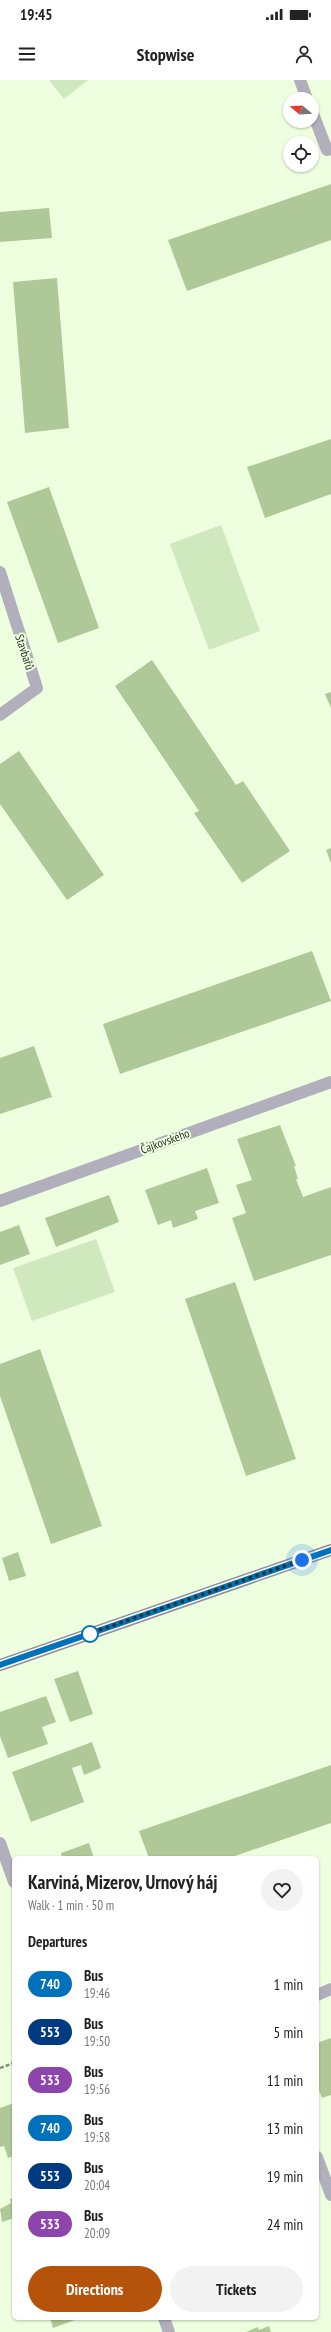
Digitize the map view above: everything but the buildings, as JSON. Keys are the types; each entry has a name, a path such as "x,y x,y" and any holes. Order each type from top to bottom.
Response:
{"street":[{"path":"300,80 304,92"},
{"path":"318,128 326,150 331,149"},
{"name":"Stavbařů","path":"0,572 37,688 0,715"},
{"name":"Čajkovského","path":"0,1201 331,1082"},
{"path":"0,1665 331,1550"},
{"path":"0,1843 12,1876"},
{"path":"319,1994 331,1989"},
{"path":"319,2162 331,2195"},
{"path":"165,2320 169,2332"}],"path":[{"path":"0,2068 12,2064"}],"green space":[{"path":"49,80 88,80 64,99"},
{"path":"221,525 260,631 209,650 170,544"},
{"path":"96,1239 115,1292 32,1321 13,1268"}],"bus line":[{"name":"740","path":"0,1665 331,1550"}],"route":[{"path":"90,1634 85,1635 302,1560"}]}
